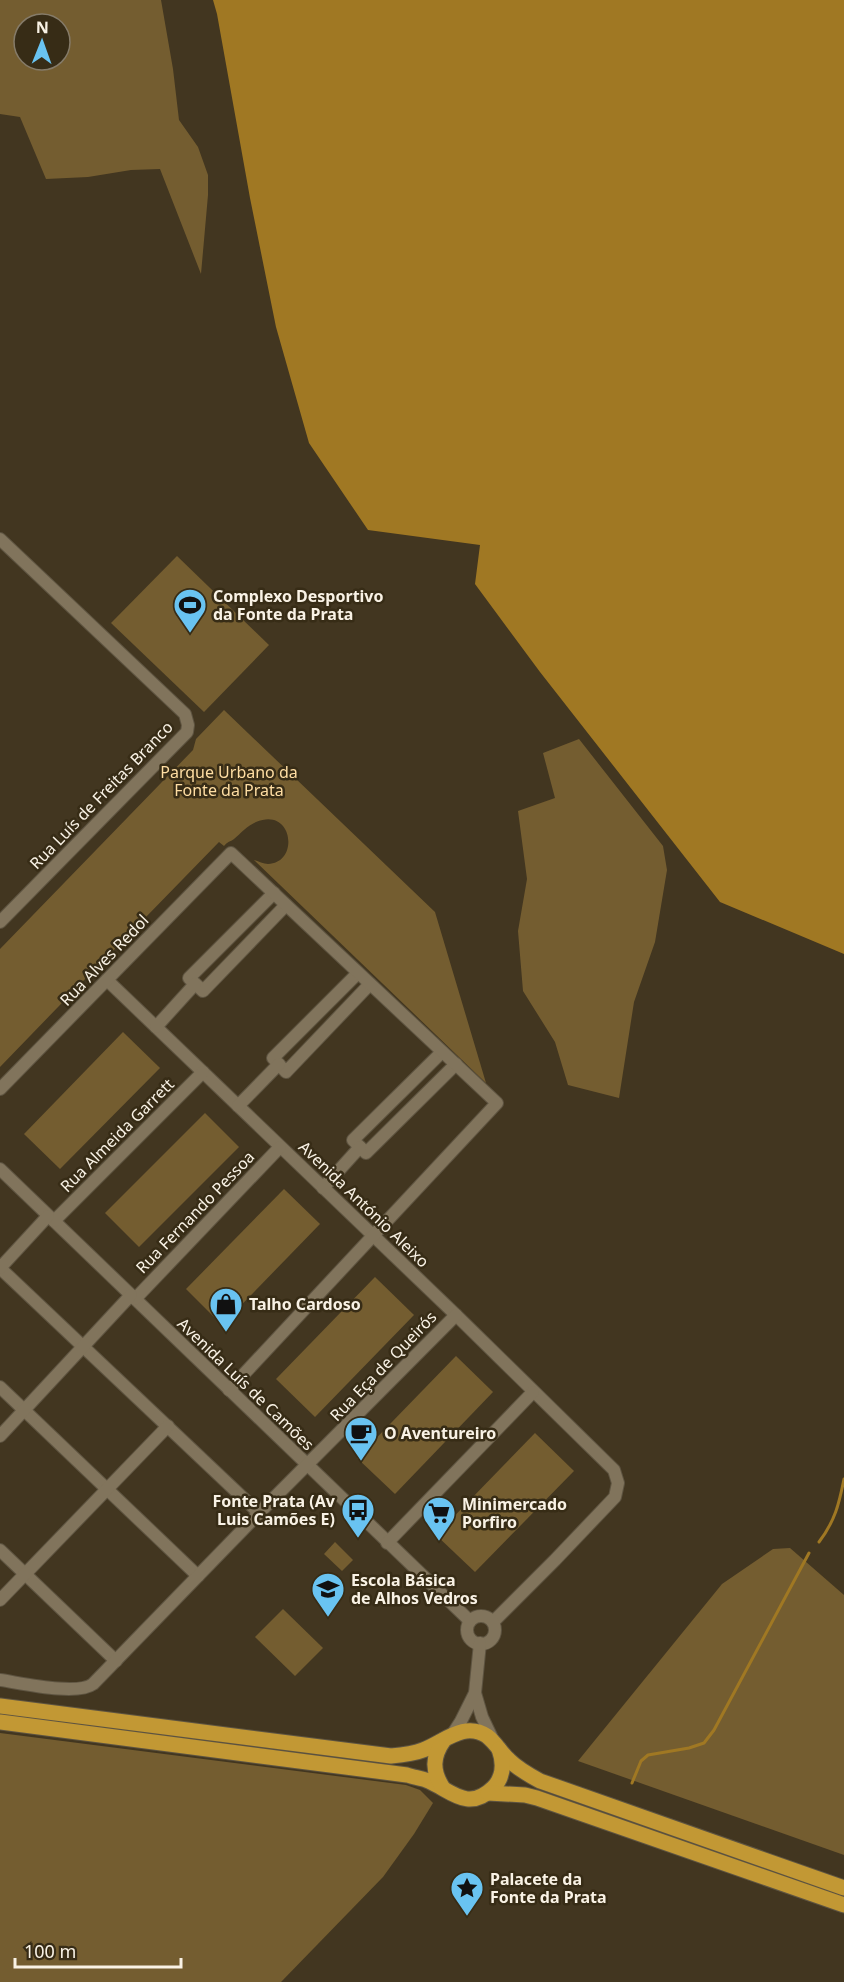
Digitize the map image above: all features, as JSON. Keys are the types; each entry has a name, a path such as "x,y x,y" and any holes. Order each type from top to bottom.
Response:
{"main road":[{"path":"0,1706 391,1756 423,1750 463,1731 475,1731 486,1735 519,1769 540,1780 844,1888"},
{"path":"0,1722 370,1769 426,1780 457,1798 470,1799 488,1793 497,1785 502,1774 503,1761 497,1746"},
{"path":"443,1788 434,1769 435,1759 438,1749 448,1738"},
{"path":"488,1793 537,1798 844,1905"}],"street":[{"name":"Rua Luís de Freitas Branco","path":"0,539 185,714 188,725 187,732 0,922"},
{"name":"Rua Alves Redol","path":"0,1089 231,853 274,893"},
{"path":"229,1390 371,1235 497,1103 274,893 189,978 203,991 286,905"},
{"path":"358,972 273,1058 286,1072 370,984"},
{"name":"Avenida António Aleixo","path":"107,980 610,1465 618,1483 615,1497 493,1622"},
{"path":"156,1027 195,984"},
{"path":"442,1052 353,1140 366,1153 456,1064"},
{"path":"238,1106 279,1065"},
{"name":"Rua Almeida Garrett","path":"0,1268 202,1072"},
{"name":"Rua Fernando Pessoa","path":"0,1436 280,1147"},
{"path":"323,1188 360,1147"},
{"name":"Avenida Luís de Camões","path":"0,1170 470,1621"},
{"path":"0,1268 259,1513"},
{"name":"Rua Eça de Queirós","path":"0,1680 83,1689 93,1684 456,1315"},
{"path":"0,1387 198,1576"},
{"path":"387,1543 534,1392"},
{"path":"0,1600 168,1426"},
{"path":"0,1550 116,1661"},
{"path":"482,1616 493,1622 495,1631 492,1639 480,1643 469,1637 467,1629 470,1621 482,1616"},
{"path":"448,1738 462,1721 475,1693 480,1643"},
{"path":"475,1693 482,1717 497,1746"}],"green space":[{"path":"0,0 161,0 179,120 198,147 208,175 201,274 160,169 46,179 20,117 0,114"},
{"name":"Complexo Desportivo da Fonte da Prata","path":"177,556 269,645 204,712 111,623"},
{"name":"Parque Urbano da Fonte da Prata","path":"224,710 435,912 486,1083 254,860 268,864 278,861 285,855 288,837 284,828 278,822 268,819 256,822 224,846 219,842 108,956 111,961 92,979 88,976 0,1067 0,949 193,750 196,739"},
{"path":"579,739 663,846 667,870 655,942 634,1002 619,1098 568,1085 555,1042 523,991 518,931 527,879 518,811 555,798 543,753"},
{"path":"123,1032 160,1068 60,1169 24,1134"},
{"path":"205,1113 239,1147 139,1247 105,1213"},
{"path":"284,1189 320,1224 222,1325 186,1289"},
{"path":"375,1277 414,1315 315,1417 276,1379"},
{"path":"456,1356 493,1392 395,1494 357,1458"},
{"path":"535,1433 574,1471 475,1572 436,1535"},
{"path":"335,1542 353,1560 342,1571 324,1554"},
{"path":"790,1548 844,1595 844,1855 578,1761 722,1584 773,1549"},
{"path":"283,1609 323,1648 295,1676 255,1637"},
{"path":"0,1733 406,1785 420,1790 433,1803 383,1877 281,1982 0,1982"}],"shaded area":[{"path":"213,0 844,0 844,954 720,902 540,672 475,584 480,545 368,530 309,443 276,327"}],"waterway":[{"path":"819,1542 836,1512 844,1479"},
{"path":"632,1783 641,1761 648,1755 704,1743 714,1730 809,1553"}],"place":[{"name":"Complexo Desportivo da Fonte da Prata","path":"190,634"},
{"name":"Talho Cardoso","path":"226,1333"},
{"name":"O Aventureiro","path":"361,1462"},
{"name":"Fonte Prata (Av Luis Camões E)","path":"358,1539"},
{"name":"Minimercado Porfiro","path":"439,1542"},
{"name":"Escola Básica de Alhos Vedros","path":"328,1618"},
{"name":"Palacete da Fonte da Prata","path":"467,1917"}]}
